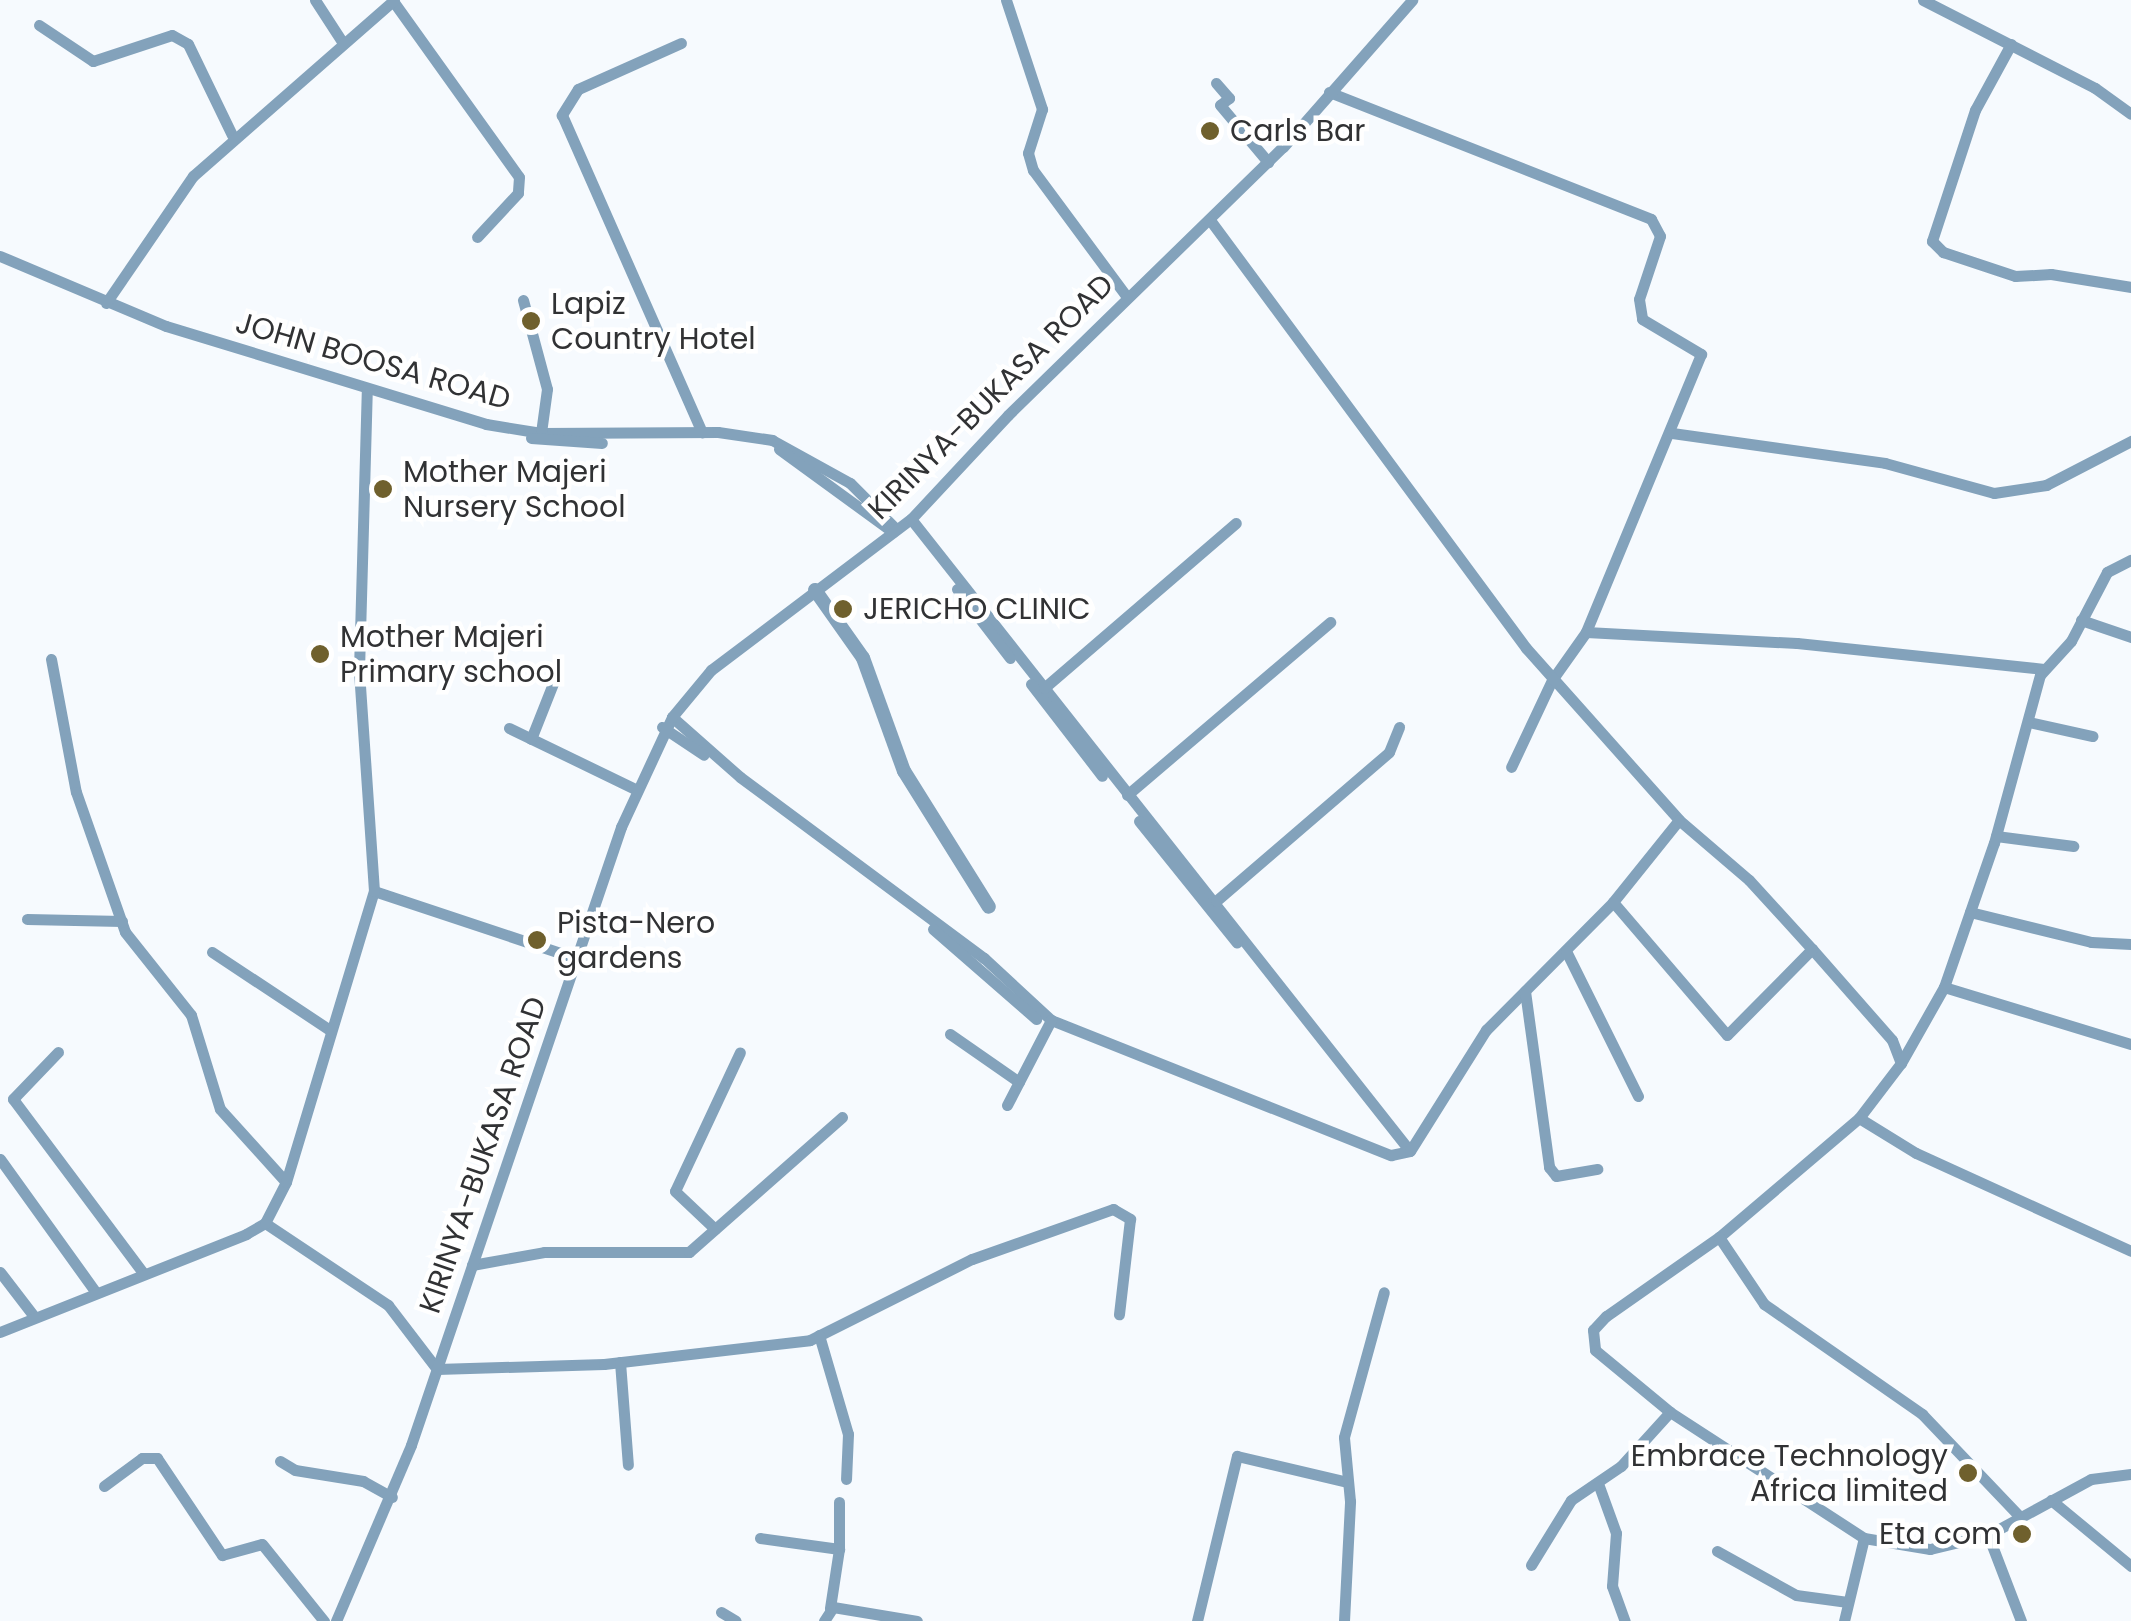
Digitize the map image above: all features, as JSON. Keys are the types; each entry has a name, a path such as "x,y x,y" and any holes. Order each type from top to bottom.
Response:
{"street":[{"path":"316,0 341,40"},
{"path":"106,303 162,216 232,135 341,40 394,0 520,177 518,192 477,237"},
{"path":"1006,0 1042,108 1028,153 1032,170 1127,297"},
{"name":"KIRINYA-BUKASA ROAD","path":"336,1621 392,1497 575,958 635,789 667,722 711,670 902,526 1127,297 1268,162 1412,0"},
{"path":"1923,0 2011,44 2131,114"},
{"path":"39,25 93,62 172,35 188,44 232,135"},
{"path":"681,43 578,89 562,115 702,432"},
{"path":"2011,44 1975,110 1932,241 1944,252 2015,276 2051,274 2131,287"},
{"path":"1216,83 1229,98 1220,105 1268,162"},
{"path":"1329,92 1651,218 1660,236 1638,299 1642,320 1696,348 1701,360 1586,632 1552,680 1511,767"},
{"path":"1210,220 1552,680 1679,820 1749,880 1812,948 1892,1040 1901,1062"},
{"name":"JOHN BOOSA ROAD","path":"0,256 60,277 106,303 367,390 541,433 747,434 808,456 850,483 902,526"},
{"path":"522,300 547,390 541,433"},
{"name":"JOHN BOOSA ROAD","path":"282,370 561,444 710,438 762,445 902,526"},
{"path":"0,1332 32,1314 265,1223 286,1182 374,892 359,670 367,390"},
{"path":"1672,433 1885,463 1994,494 2046,485 2131,441"},
{"path":"1044,688 1236,523"},
{"path":"902,526 1044,688 1410,1151"},
{"path":"902,526 1237,944"},
{"path":"2131,560 2107,572 2081,620 2044,669 1996,836 1944,987 1901,1062 1859,1118 1719,1237 1646,1283 1594,1330 1595,1350 1670,1412 1864,1538 1930,1549 1988,1535 2091,1479 2131,1474"},
{"path":"815,590 863,658 904,770 989,907"},
{"path":"2081,620 2131,637"},
{"path":"1127,796 1330,622"},
{"path":"1586,632 1797,642 2026,662 2044,669"},
{"path":"51,658 76,792 132,944 191,1015 220,1109 286,1182"},
{"path":"531,739 556,676"},
{"path":"667,722 984,958 1051,1020 1391,1155 1410,1151 1486,1030 1613,902 1679,820"},
{"path":"667,722 932,928 1036,1019"},
{"path":"2029,722 2092,736"},
{"path":"1216,902 1389,752 1399,727"},
{"path":"508,728 635,789"},
{"path":"1996,836 2073,846"},
{"path":"374,892 575,958"},
{"path":"1613,902 1726,1035 1812,948"},
{"path":"1970,912 2091,942 2131,944"},
{"path":"26,919 122,921"},
{"path":"1566,950 1638,1096"},
{"path":"212,952 330,1030"},
{"path":"1944,987 2131,1044"},
{"path":"1525,992 1549,1167 1556,1176 1598,1169"},
{"path":"1007,1105 1051,1020"},
{"path":"950,1034 1019,1082"},
{"path":"58,1052 13,1098 144,1273"},
{"path":"715,1229 675,1191 740,1052"},
{"path":"472,1264 544,1252 675,1256 715,1229 842,1117"},
{"path":"1859,1118 1916,1154 2131,1251"},
{"path":"0,1158 95,1291"},
{"path":"265,1223 388,1305 436,1369 620,1362 820,1336 972,1260 1113,1208 1130,1219 1119,1314"},
{"path":"1719,1237 1764,1304 1922,1414 2022,1518"},
{"path":"0,1272 32,1314"},
{"path":"1344,1621 1348,1482 1344,1437 1384,1292"},
{"path":"820,1336 845,1419 846,1480"},
{"path":"620,1362 628,1465"},
{"path":"1532,1565 1571,1500 1599,1486 1670,1412"},
{"path":"1197,1621 1237,1456 1348,1482"},
{"path":"104,1486 142,1458 157,1458 222,1555 262,1544 324,1621"},
{"path":"280,1461 295,1470 363,1481 392,1497"},
{"path":"1599,1486 1616,1533 1612,1586 1625,1621"},
{"path":"2051,1500 2131,1566"},
{"path":"824,1621 830,1608 839,1549 838,1502"},
{"path":"1988,1535 2021,1621"},
{"path":"760,1538 839,1549"},
{"path":"1844,1621 1864,1538"},
{"path":"1717,1552 1784,1590 1848,1602"},
{"path":"830,1608 917,1621"},
{"path":"721,1612 736,1621"}],"place":[{"name":"Carls Bar","path":"1210,131"},
{"name":"Lapiz Country Hotel","path":"531,321"},
{"name":"Mother Majeri Nursery School","path":"383,489"},
{"name":"JERICHO CLINIC","path":"843,609"},
{"name":"Mother Majeri Primary school","path":"320,654"},
{"name":"Pista-Nero gardens","path":"537,940"},
{"name":"Embrace Technology Africa limited","path":"1968,1473"},
{"name":"Eta com","path":"2022,1534"}]}
